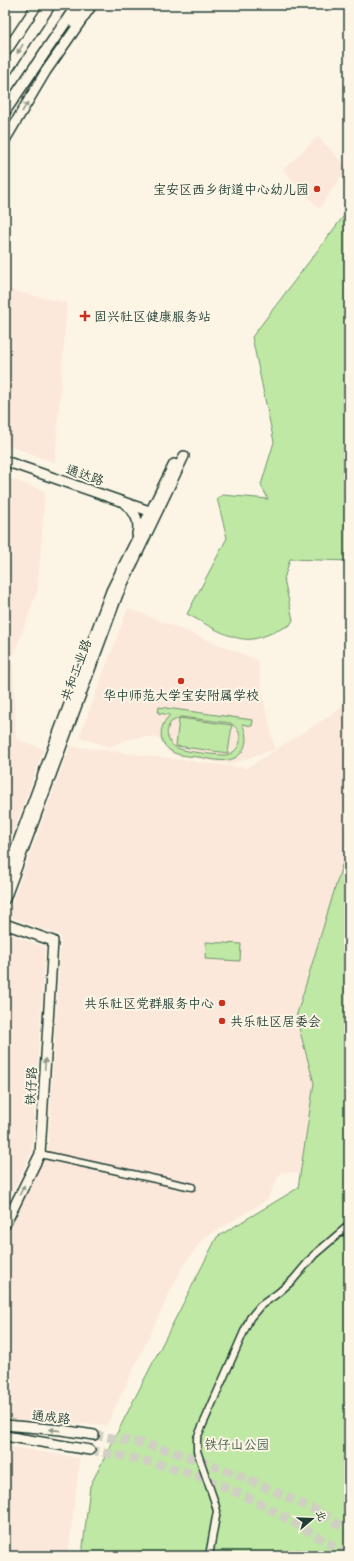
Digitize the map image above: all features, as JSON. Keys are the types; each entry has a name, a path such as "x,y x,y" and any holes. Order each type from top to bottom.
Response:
{"main road":[{"path":"28,36 44,5"},
{"path":"5,73 28,36 50,5"},
{"path":"5,111 77,5"},
{"path":"46,49 87,5"}],"street":[{"path":"5,53 37,5"},
{"path":"5,140 46,71 92,5"},
{"name":"共和工业路","path":"5,899 118,594 153,513 181,457"},
{"name":"通达路","path":"5,461 153,513"},
{"path":"117,500 129,507 137,518 138,531 134,545"},
{"name":"共和工业路","path":"5,877 111,591 134,545 153,513"},
{"name":"铁仔路","path":"5,924 53,942 40,1154 5,1225"},
{"path":"40,1154 192,1187"},
{"path":"208,1556 216,1511 214,1500 197,1452 197,1438 250,1318 260,1306 293,1280 314,1255 349,1225"},
{"name":"通成路","path":"5,1425 94,1435"},
{"name":"通成路","path":"5,1436 90,1450"}],"shaded area":[{"name":"宝安区西乡街道中心幼儿园","path":"318,136 347,168 319,209 283,170"},
{"path":"5,289 67,303 55,463 5,444"},
{"path":"5,477 45,491 38,589 13,657 16,739 44,749 5,855"},
{"name":"华中师范大学宝安附属学校","path":"128,608 258,660 264,702 275,749 230,764 174,755 169,753 162,741 154,737 141,737 126,740 109,747 79,737"},
{"path":"349,703 349,854 342,865 296,1017 314,1083 300,1173 281,1172 267,1200 203,1239 181,1269 107,1425 5,1420 5,1241 48,1148 61,936 7,916 70,746 247,768"},
{"path":"5,932 45,947 32,1152 5,1207"},
{"path":"5,1446 80,1458 68,1556 5,1556"}],"green space":[{"path":"349,209 349,561 290,559 284,579 293,620 290,625 258,638 236,638 187,614 227,538 217,498 223,495 268,499 261,485 274,442 252,337"},
{"path":"159,707 253,720 252,726 242,724 246,735 246,741 245,746 239,755 228,760 221,761 180,755 171,751 163,743 161,733 166,719 170,715 158,713","holes":["181,717 230,723 238,731 240,740 236,749 232,753 226,755 201,753 177,748 173,746 169,740 167,732 171,722"]},
{"path":"179,718 232,725 228,753 176,746"},
{"name":"铁仔山公园","path":"349,854 349,1556 82,1556 90,1486 217,1237 298,1188 314,1083 296,1017 342,865"},
{"path":"206,942 241,944 240,961 205,959"}],"tunnel":[{"path":"94,1435 141,1443 184,1455 236,1474 318,1511 349,1531"},
{"path":"90,1450 168,1467 201,1477 223,1486 267,1507 349,1556"}],"place":[{"name":"宝安区西乡街道中心幼儿园","path":"317,189"},
{"name":"固兴社区健康服务站","path":"85,316"},
{"name":"华中师范大学宝安附属学校","path":"181,681"},
{"name":"共乐社区党群服务中心","path":"222,1003"},
{"name":"共乐社区居委会","path":"222,1021"}]}
